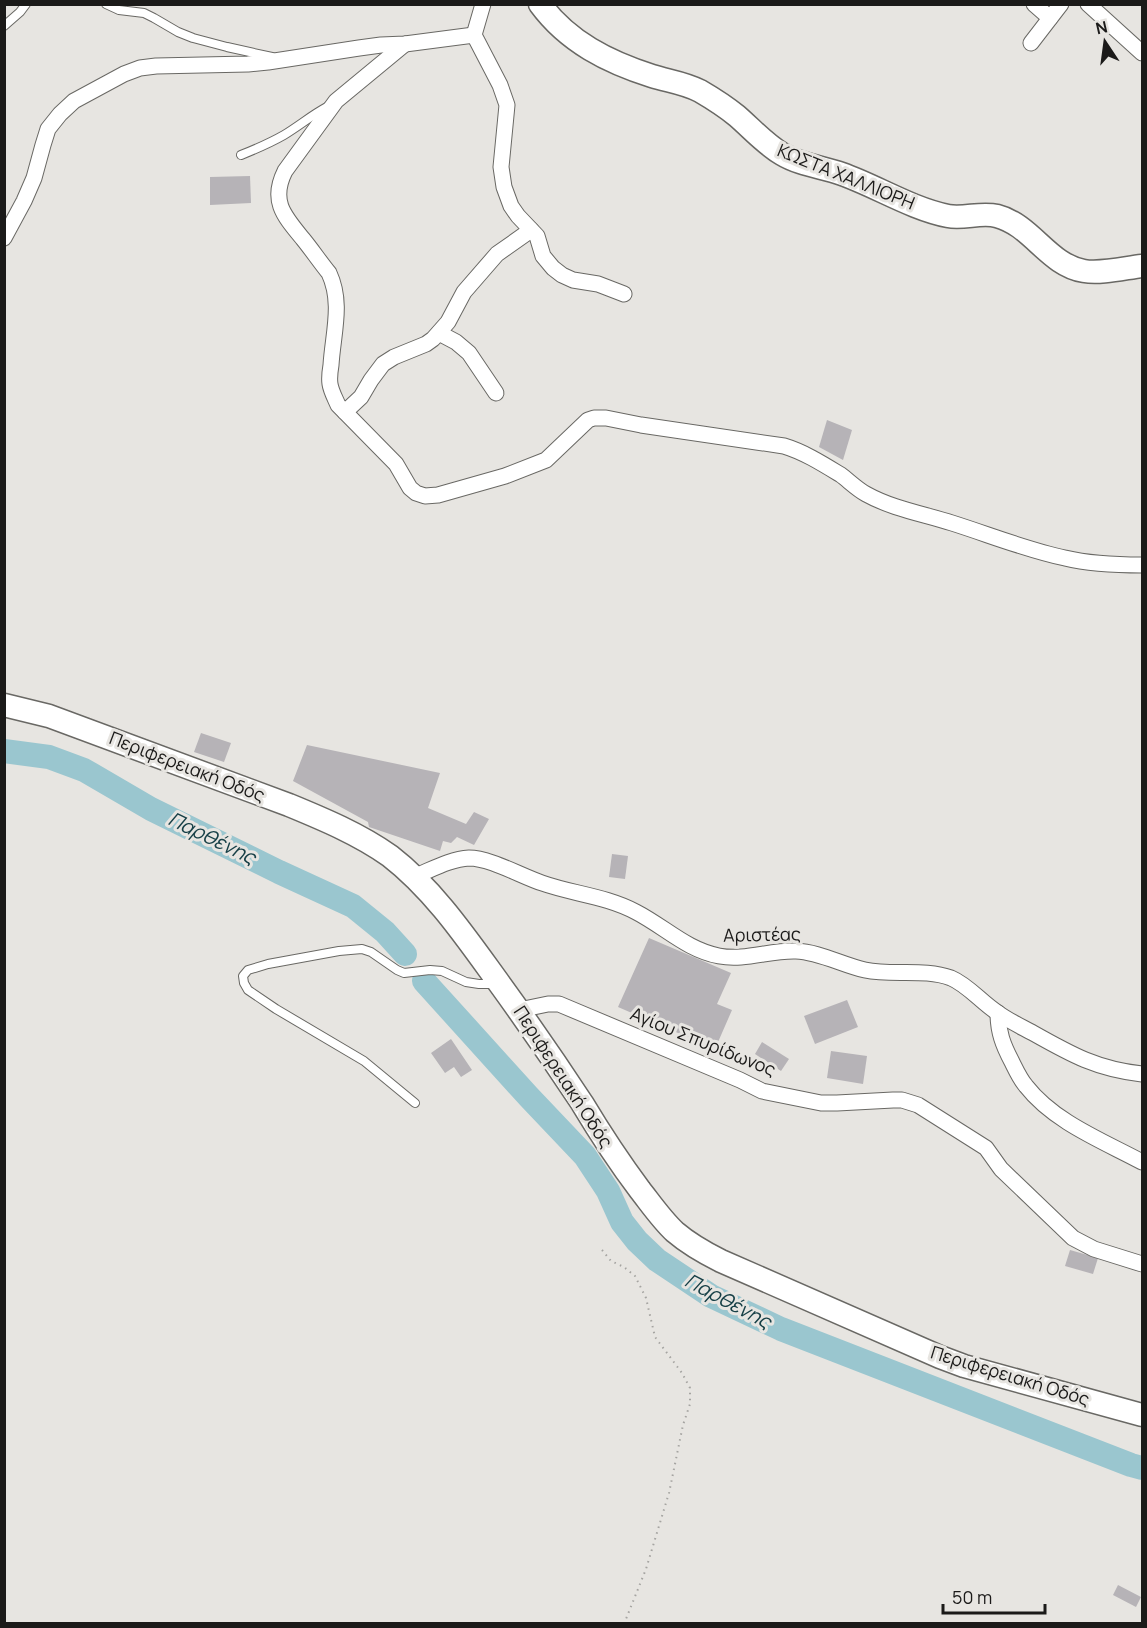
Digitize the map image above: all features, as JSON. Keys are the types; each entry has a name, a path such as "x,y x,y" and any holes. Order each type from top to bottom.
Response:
{"main road":[{"name":"ΚΩΣΤΑ ΧΑΛΛΙΟΡΗ","path":"540,4 558,26 585,47 621,65 699,90 736,116 770,146 784,155 844,174 938,213 950,216 996,216 1010,221 1056,259 1076,269 1096,272 1143,266"},
{"name":"Περιφερειακή Οδός","path":"4,705 69,723 289,805 327,821 376,847 402,866 469,940 561,1070 614,1155 647,1200 674,1230 696,1247 721,1261 948,1360 988,1374 1143,1415"}],"street":[{"path":"483,4 474,35 500,85 507,105 501,167 507,195 514,212 540,241 543,256 547,262 562,275 573,280 598,284 624,294"},
{"path":"1034,4 1050,18"},
{"path":"1031,44 1061,4"},
{"path":"1088,4 1143,53"},
{"path":"4,238 34,178 48,129 74,101 108,81 140,68 181,64 248,64 370,46 474,35"},
{"path":"405,44 336,101 285,171 279,182 278,191 279,201 288,222 329,273 333,282 337,305 329,382 334,397 338,405 396,464 410,488 416,493 425,496 438,495 524,470 546,460 588,420 606,418 784,446 830,468 865,494 903,509 1065,558 1143,565"},
{"path":"345,412 361,397 384,364 393,357 426,344 439,333 448,322 464,292 497,254 531,230"},
{"path":"439,333 456,342 469,353 496,393"},
{"name":"Αριστέας","path":"413,877 444,864 466,858 479,859 544,884 590,894 621,904 643,915 684,944 701,952 736,958 796,951 863,970 939,975 954,979 998,1013 1087,1062 1143,1074"},
{"name":"Αγίου Σπυρίδωνος","path":"519,1010 559,1004 762,1091 821,1103 902,1100 918,1105 986,1148 1001,1169 1073,1238 1094,1249 1143,1264"},
{"path":"998,1013 998,1026 1006,1051 1021,1080 1041,1103 1059,1117 1143,1162"}],"lane":[{"path":"4,26 26,4"},
{"path":"106,4 119,10 144,14 193,38 285,60"},
{"path":"241,155 286,134 336,101"},
{"path":"415,1103 364,1061 248,990 243,976 248,970 268,964 362,949 371,952 404,973 442,971 466,982 500,984"}],"path":[{"path":"602,1250 611,1261 624,1266 635,1276 646,1298 655,1337 682,1373 690,1388 690,1404 683,1425 669,1493 646,1569 624,1623"}],"building":[{"path":"250,176 251,203 210,205 210,177"},
{"path":"827,420 852,430 843,460 819,447"},
{"path":"201,733 231,743 224,762 194,752"},
{"path":"307,745 440,773 428,808 466,824 474,812 489,819 474,845 457,837 451,843 443,841 440,851 369,827 368,822 293,781"},
{"path":"612,854 628,856 625,879 609,877"},
{"path":"649,938 731,973 717,1004 732,1010 715,1049 618,1007"},
{"path":"847,1000 858,1027 815,1044 804,1016"},
{"path":"451,1039 472,1070 461,1077 454,1067 445,1073 431,1053"},
{"path":"762,1042 789,1059 781,1071 755,1054"},
{"path":"831,1051 867,1056 863,1084 827,1078"},
{"path":"1070,1250 1098,1258 1093,1274 1065,1266"},
{"path":"1118,1585 1141,1597 1136,1607 1113,1595"}],"waterway":[{"name":"Παρθένης","path":"4,751 49,757 84,770 151,809 353,906 385,932 405,954"},
{"name":"Παρθένης","path":"424,981 585,1156 608,1191 622,1222 637,1241 657,1260 711,1296 781,1329 1142,1468"}]}
